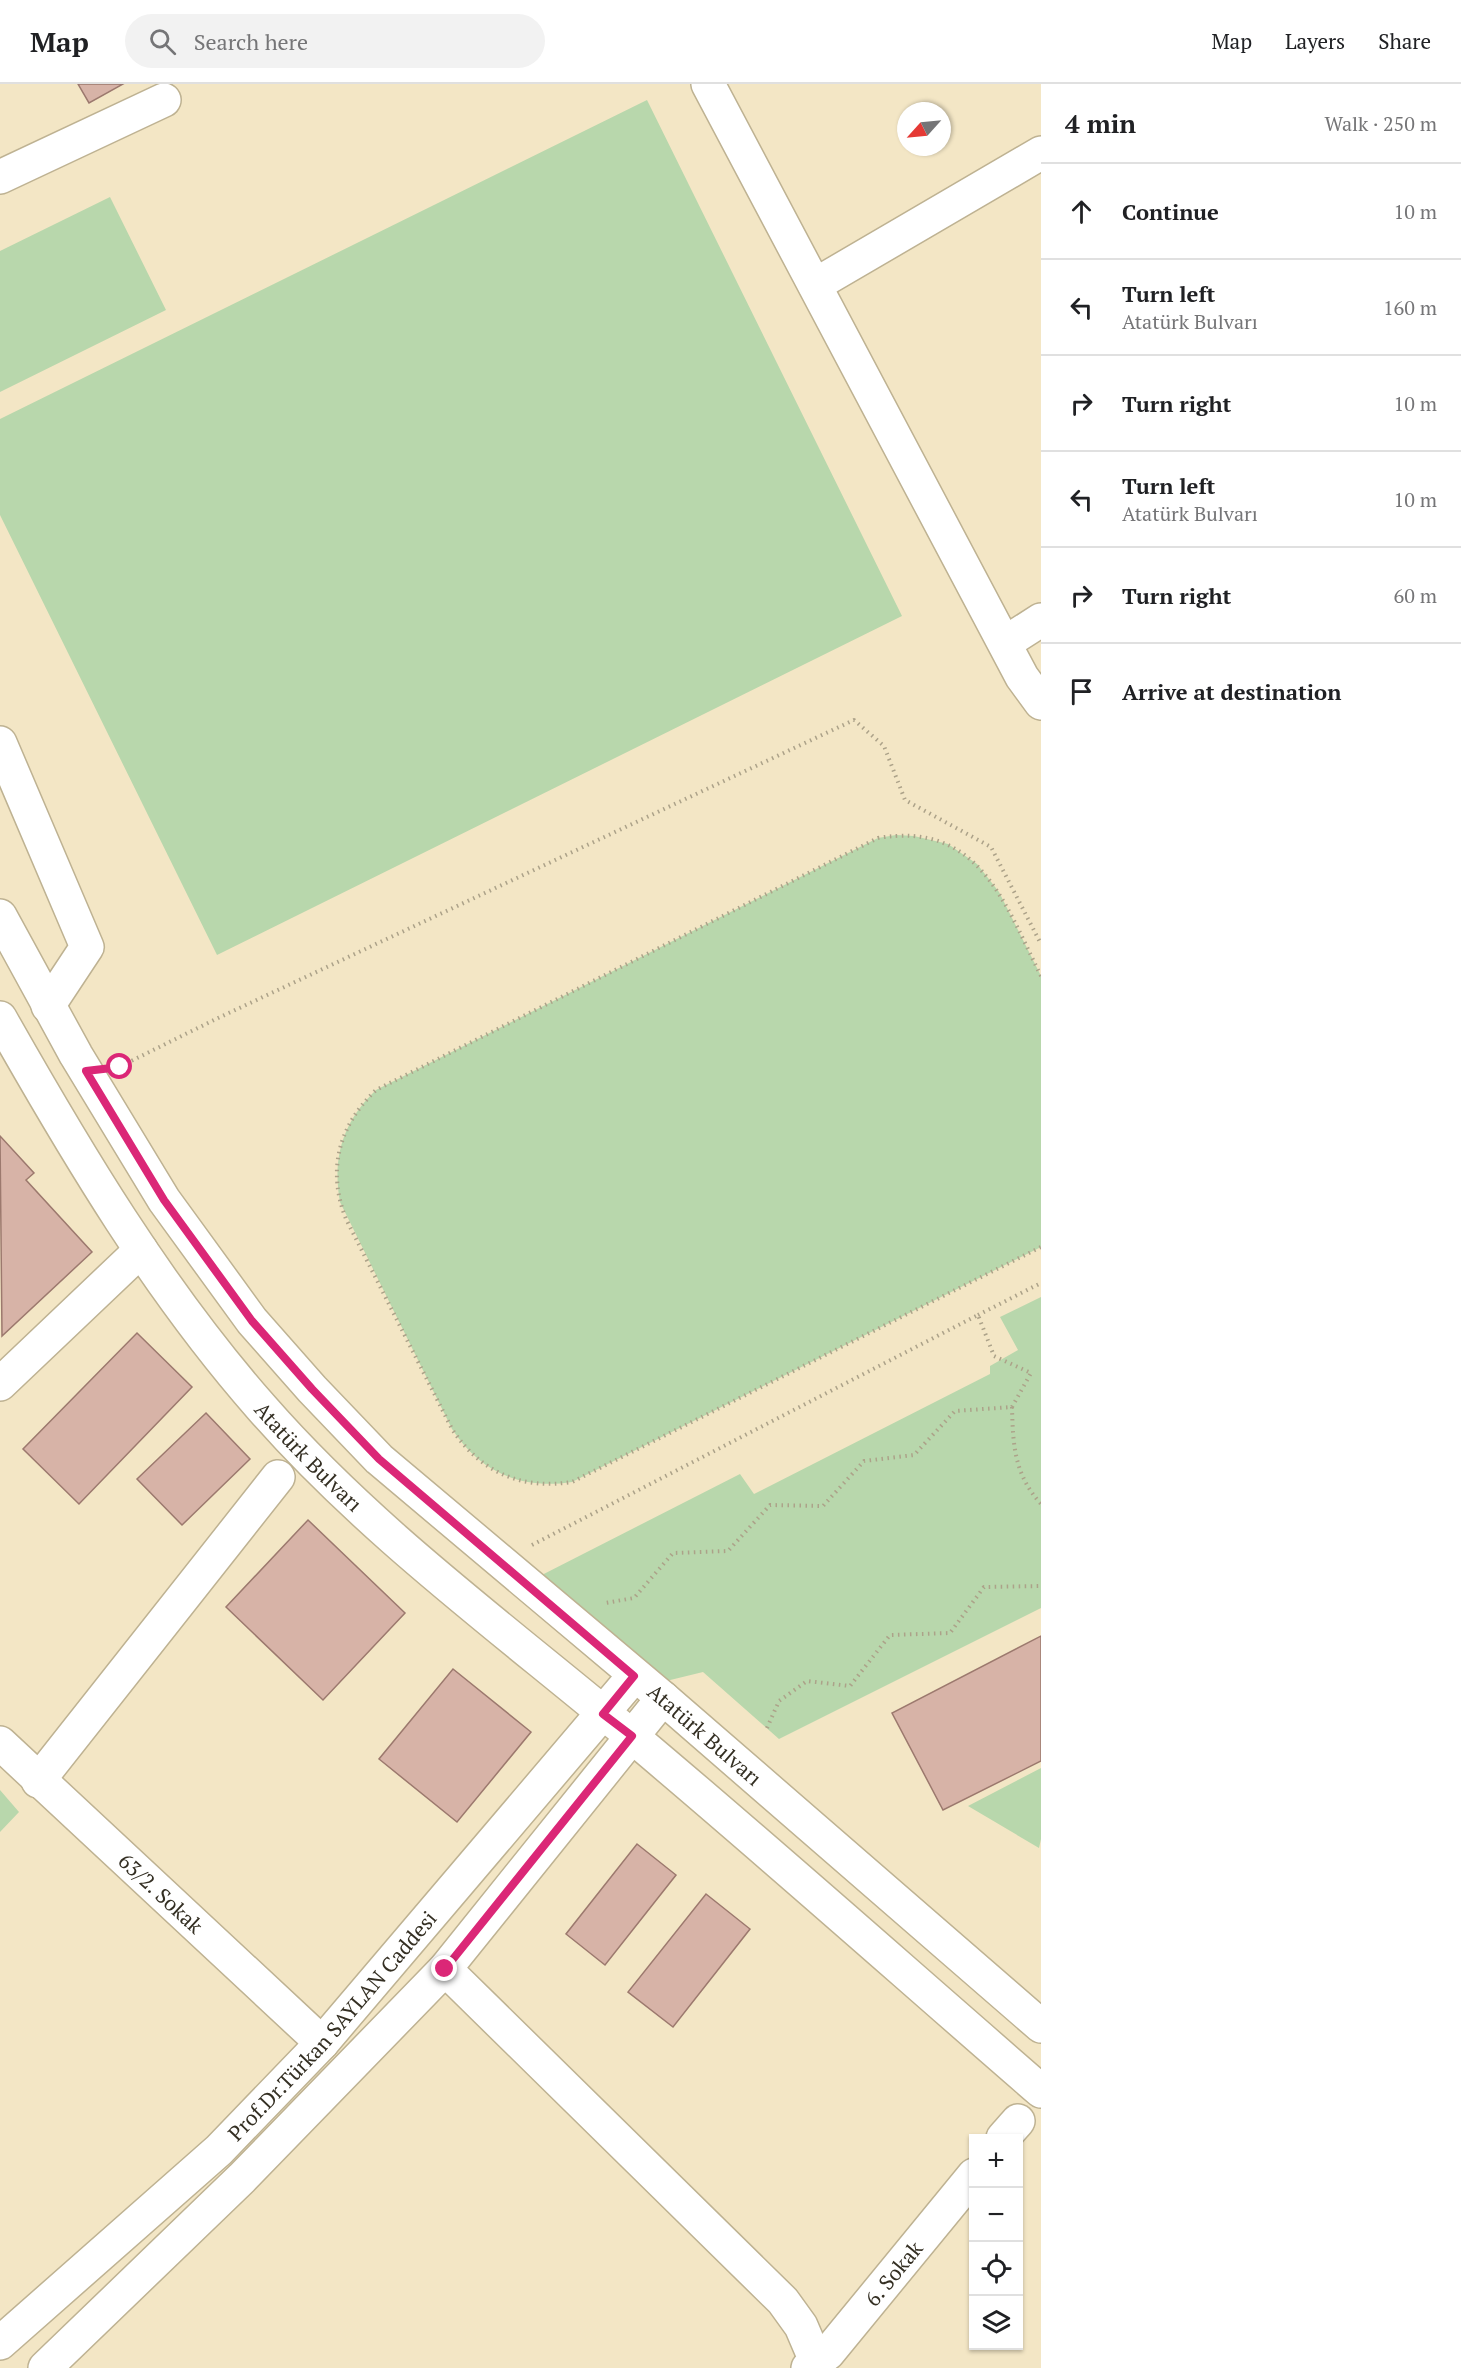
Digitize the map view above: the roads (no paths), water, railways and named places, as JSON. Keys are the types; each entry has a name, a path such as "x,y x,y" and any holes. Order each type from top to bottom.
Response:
{"street":[{"path":"708,84 1022,677 1041,703"},
{"path":"0,177 164,100"},
{"path":"815,285 1041,153"},
{"path":"1005,643 1041,620"},
{"path":"0,743 87,947 48,1006"},
{"name":"Atatürk Bulvarı","path":"0,916 48,1006 164,1200 252,1321 379,1459 634,1676 663,1698 1041,2026"},
{"name":"Atatürk Bulvarı","path":"0,1018 61,1125 141,1250 190,1318 261,1407 344,1495 632,1736 1041,2091"},
{"path":"0,1384 141,1250"},
{"path":"38,1781 278,1477"},
{"name":"Prof.Dr.Türkan SAYLAN Caddesi","path":"0,2343 219,2150 322,2043 634,1676"},
{"name":"Prof.Dr.Türkan SAYLAN Caddesi","path":"45,2368 242,2178 445,1969 663,1698"},
{"name":"63/2. Sokak","path":"0,1743 38,1781 322,2043"},
{"path":"445,1969 783,2301 801,2326 815,2366"},
{"name":"6. Sokak","path":"815,2366 969,2181"},
{"path":"0,2349 20,2355 33,2368"}]}
